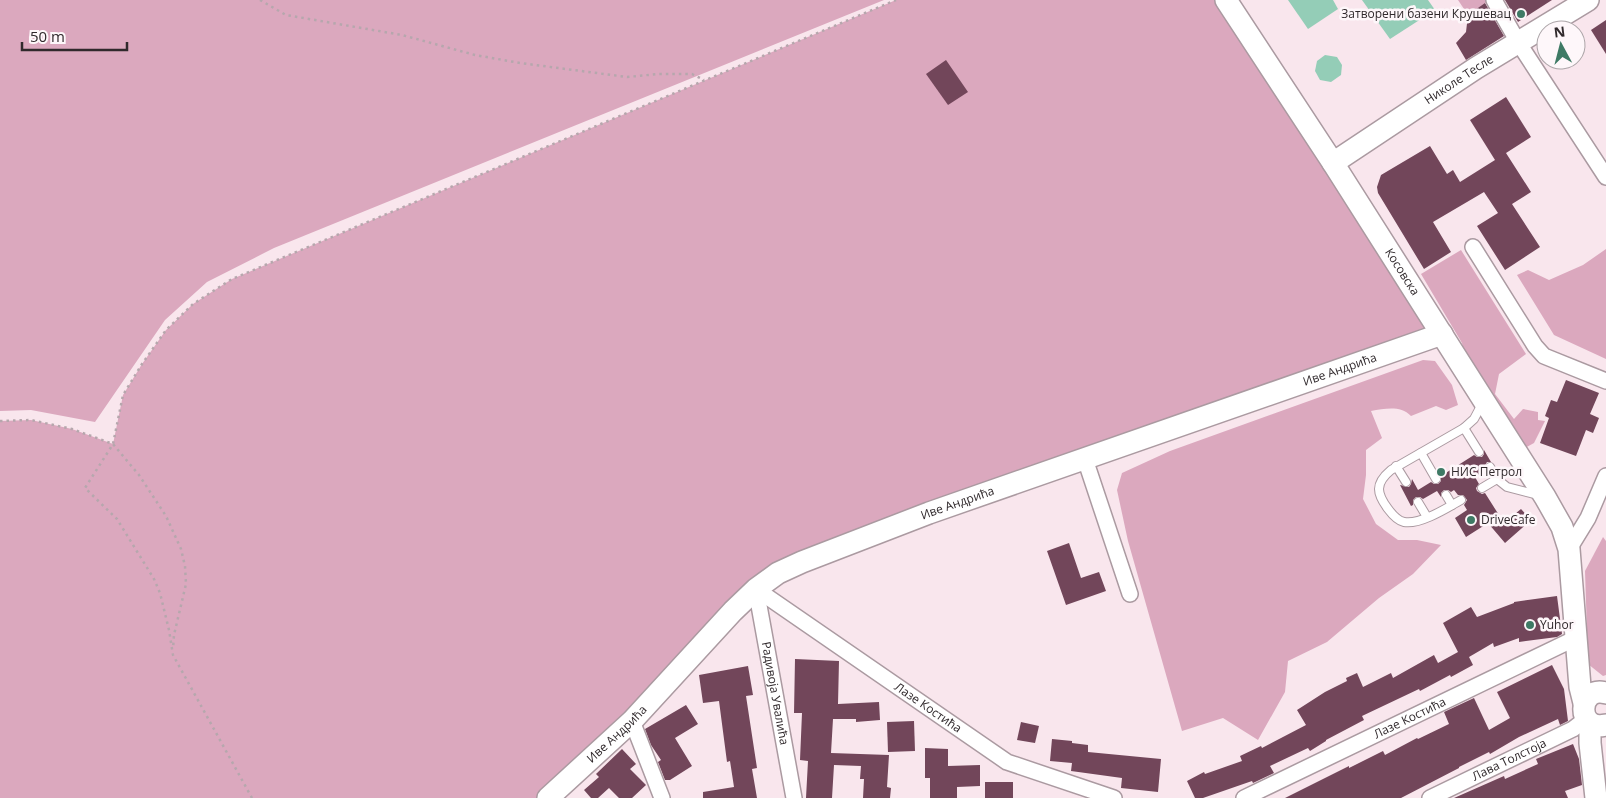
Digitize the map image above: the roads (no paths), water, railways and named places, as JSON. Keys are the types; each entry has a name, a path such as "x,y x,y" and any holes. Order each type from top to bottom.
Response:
{"street":[{"name":"Косовска","path":"1226,0 1333,163 1484,400 1562,527 1570,548 1579,674 1597,712"},
{"path":"1494,0 1518,42 1606,177"},
{"name":"Николе Тесле","path":"1333,163 1476,68 1588,0"},
{"path":"1473,247 1535,346 1544,356 1606,381"},
{"name":"Иве Андрића","path":"548,798 632,721 733,611 756,589 778,573 929,513 1442,334"},
{"path":"1085,459 1130,594"},
{"path":"1570,548 1588,518 1606,476"},
{"name":"Радивоја Увалића","path":"756,589 794,798"},
{"name":"Лазе Костића","path":"756,589 1007,762 1114,798"},
{"name":"Лазе Костића","path":"1244,798 1576,638"},
{"path":"1596,798 1590,743 1597,712"},
{"name":"Лава Толстоја","path":"1430,798 1573,729 1597,712"},
{"path":"632,721 662,798"}],"lane":[{"path":"1461,500 1427,517 1411,522 1403,522 1397,519 1384,501 1379,489 1385,475 1396,466 1464,428 1474,419 1484,400"},
{"path":"1464,428 1480,452"},
{"path":"1421,453 1436,479"},
{"path":"1396,466 1406,482"},
{"path":"1490,468 1497,479 1507,487 1545,497"},
{"path":"1482,488 1497,479"},
{"path":"1446,495 1452,505"},
{"path":"1418,502 1427,517"}],"place":[{"name":"Затворени базени Крушевац","path":"1521,14"},
{"name":"НИС Петрол","path":"1441,472"},
{"name":"DriveCafe","path":"1471,520"},
{"name":"Yuhor","path":"1530,625"}]}
